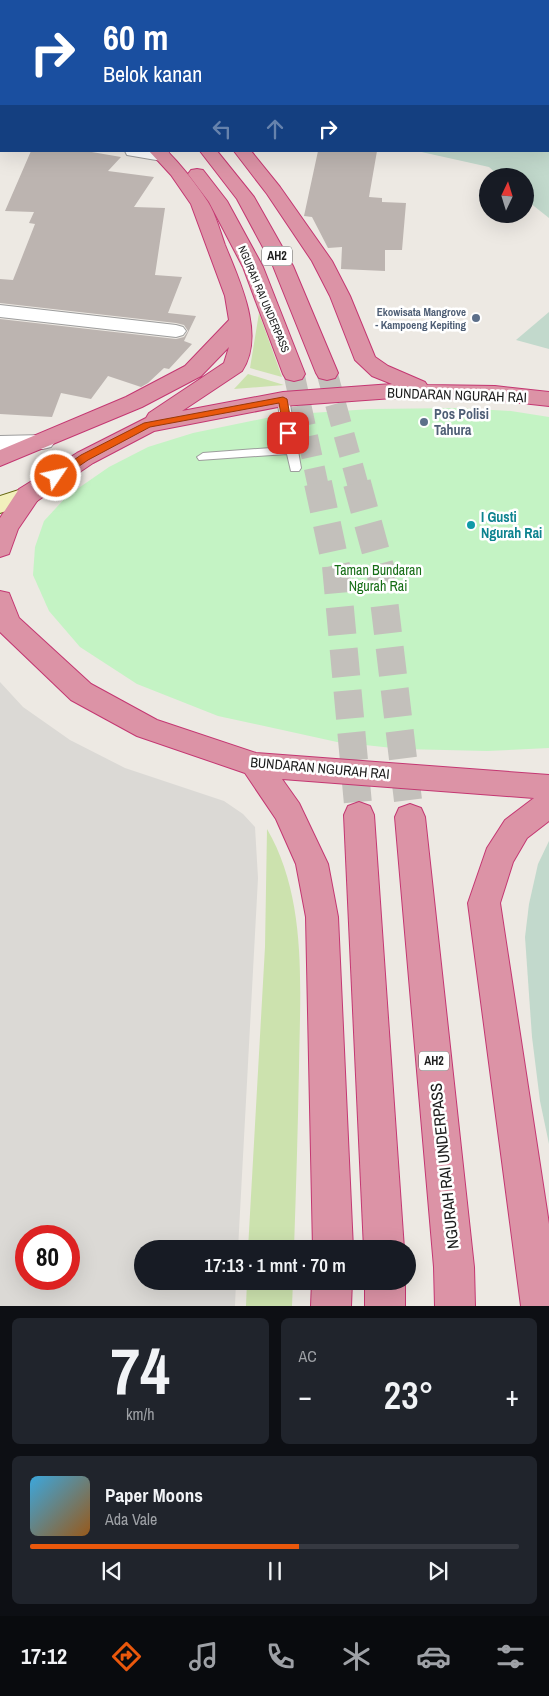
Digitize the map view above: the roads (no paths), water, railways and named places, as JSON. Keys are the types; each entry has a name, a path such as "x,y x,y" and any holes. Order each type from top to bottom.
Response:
{"highway":[{"name":"NGURAH RAI UNDERPASS","path":"209,152 245,197 283,266 327,373"},
{"path":"243,152 274,191 322,261 340,296 366,360 380,371 425,391"},
{"path":"147,425 234,366 241,340 240,321 235,296 200,204 166,153"},
{"name":"NGURAH RAI UNDERPASS","path":"166,153 218,201 244,250 264,294 294,374"},
{"path":"0,459 134,402 193,372 240,321"},
{"name":"BUNDARAN NGURAH RAI","path":"0,548 6,528 28,495 84,458 147,425 283,399 393,391 495,393 549,398"},
{"name":"BUNDARAN NGURAH RAI","path":"2,614 80,692 147,728 256,765 549,787"},
{"path":"256,765 288,812 312,864 322,917 333,1240"},
{"path":"541,1306 484,904 498,858 516,829 549,804"},
{"path":"359,815 383,1240"},
{"name":"NGURAH RAI UNDERPASS","path":"410,817 454,1267 455,1306"},
{"path":"331,1306 332,1290"},
{"path":"385,1290 385,1306"}],"main road":[{"path":"0,505 28,495"}],"street":[{"path":"150,152 166,153"},
{"path":"0,312 176,331"},
{"path":"0,443 42,442"}],"lane":[{"path":"283,399 295,468"},
{"path":"203,457 292,450"}],"tunnel":[{"path":"327,373 358,485"},
{"path":"294,374 318,485"},
{"path":"318,483 336,566 359,815"},
{"path":"357,483 380,567 410,817"}],"place":[{"name":"Ekowisata Mangrove - Kampoeng Kepiting","path":"476,318"},
{"name":"Pos Polisi Tahura","path":"424,422"},
{"name":"I Gusti Ngurah Rai","path":"471,525"}],"park label":[{"name":"Taman Bundaran Ngurah Rai","path":"378,578"}]}
